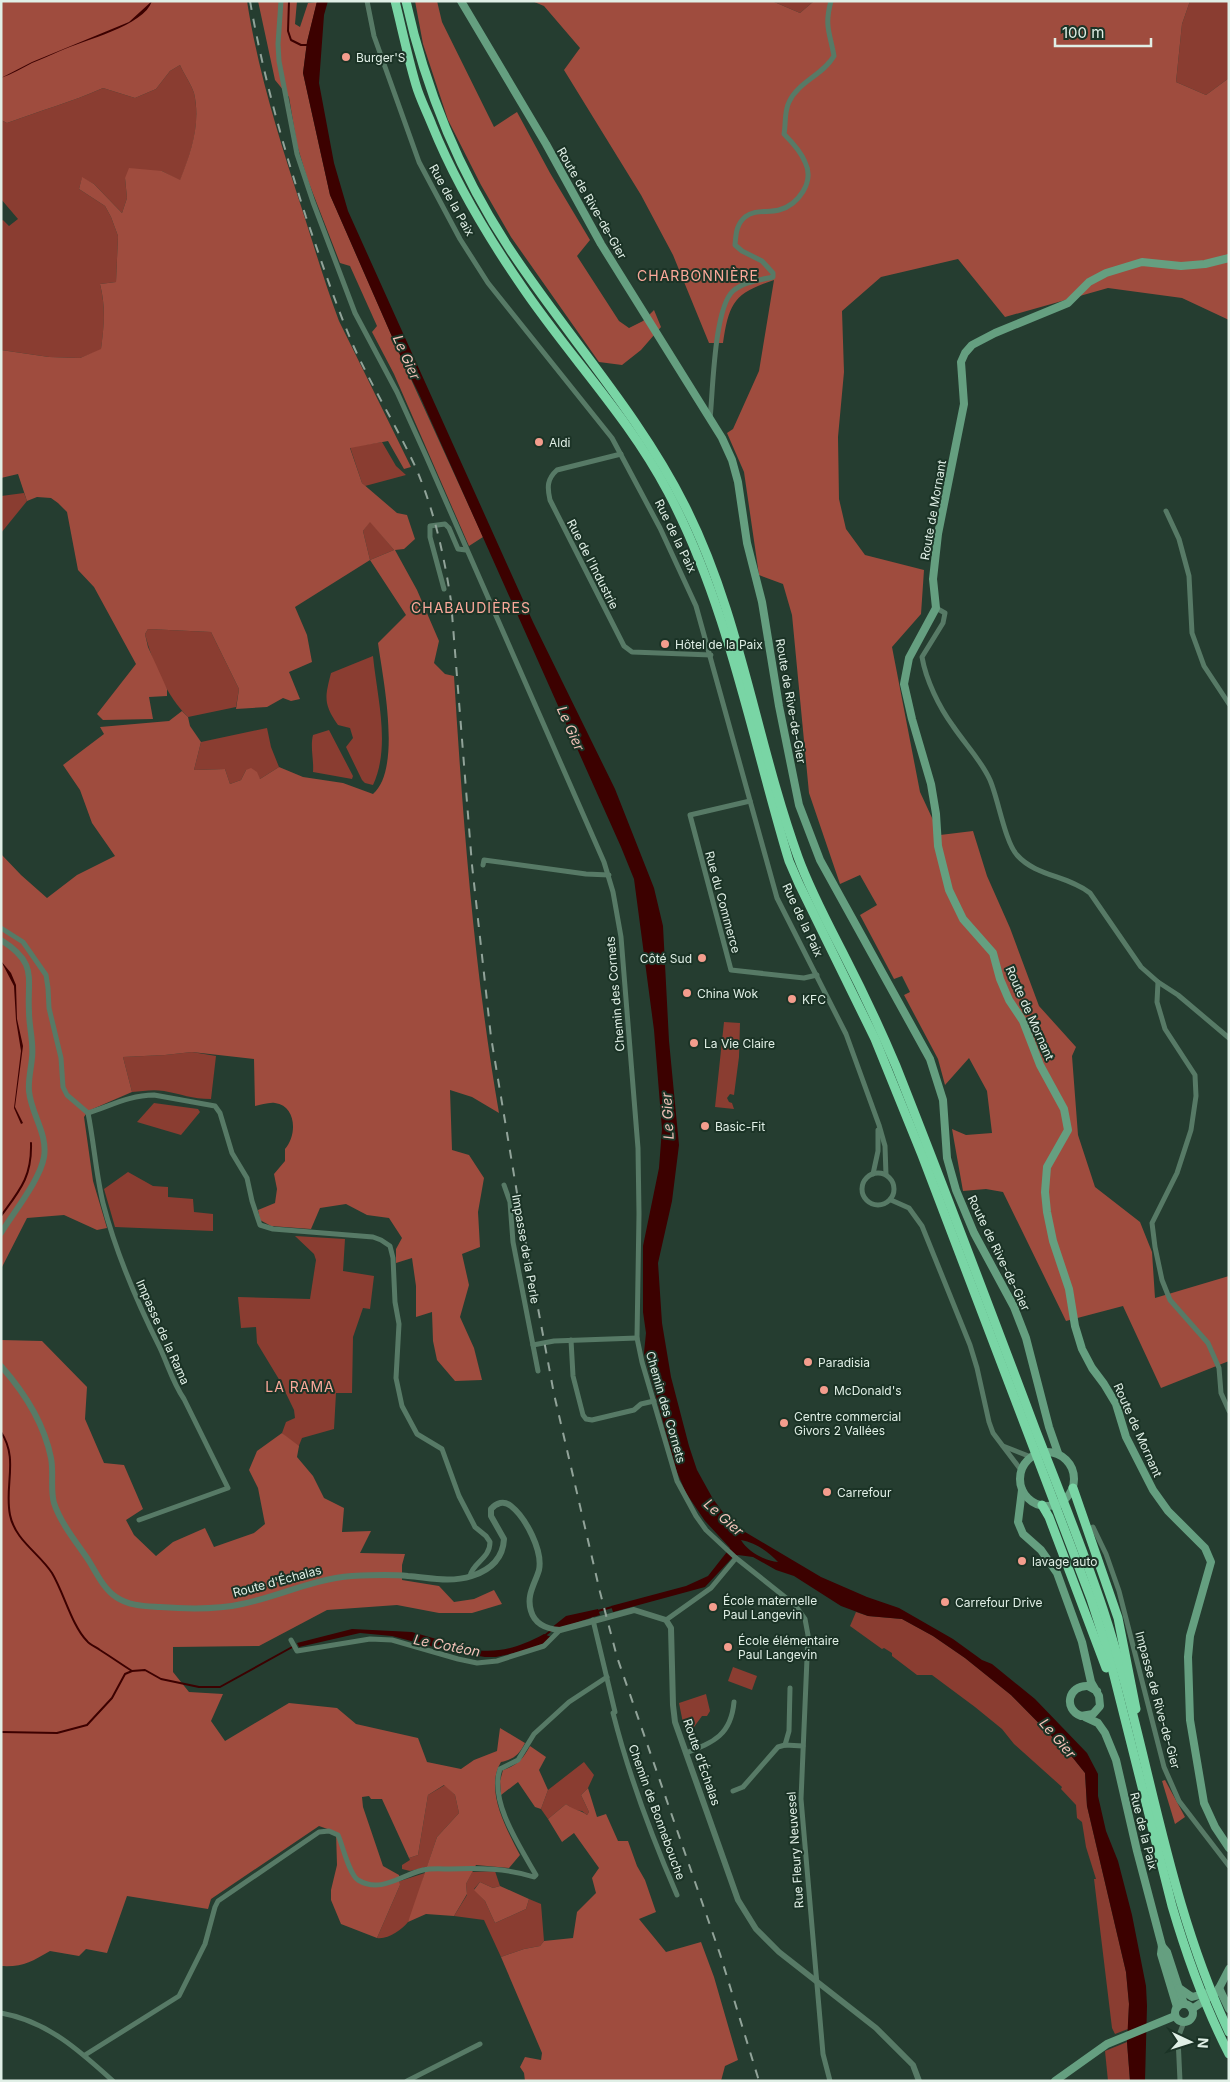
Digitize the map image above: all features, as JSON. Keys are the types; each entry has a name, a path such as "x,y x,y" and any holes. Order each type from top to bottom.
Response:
{"highway":[{"path":"395,1 416,87 445,157 477,218 522,286 642,447 688,529 723,626 790,861 799,884 876,1039 1091,1599 1108,1652 1154,1841 1183,1942 1215,2026 1229,2054"},
{"path":"406,1 430,92 451,145 470,182 513,254 650,444 675,486 704,548 732,625 797,856 884,1037 934,1162 1088,1565 1113,1642 1185,1922 1229,2032"},
{"path":"1071,1491 1118,1618 1141,1732 1139,1743"},
{"path":"1043,1505 1123,1712"}],"main road":[{"name":"Route de Rive-de-Gier","path":"461,1 546,144 601,244 722,438 732,460 738,482 747,543 762,602 779,706 799,804 820,860 930,1059 943,1100 947,1158 956,1190 974,1233 1014,1308 1026,1338 1049,1427 1051,1452"},
{"name":"Route de Mornant","path":"1229,258 1205,264 1181,266 1142,262 1106,273 1089,282 1068,303 972,344 961,362 964,404 938,534 933,579 936,608 909,658 904,684 912,720 931,784 936,814 938,846 949,890 963,919 993,954 1000,979 1009,1000 1023,1022 1040,1064 1064,1109 1068,1130 1047,1167 1045,1192 1053,1240 1069,1289 1075,1326 1082,1349 1116,1404 1126,1437 1153,1490 1168,1511 1205,1548 1211,1562 1190,1636 1188,1657 1190,1720 1204,1803 1215,1827 1229,1848"},
{"name":"Route de Rive-de-Gier","path":"1049,1427 1048,1442 1051,1452"},
{"path":"1019,1512 1029,1504 1043,1505 1061,1502 1071,1491 1075,1479 1073,1469 1068,1461 1051,1452 1031,1457 1021,1470 1022,1490 1019,1512 1018,1522 1023,1534 1041,1550 1057,1573 1082,1642 1091,1682 1097,1691 1100,1701 1097,1711 1085,1717"},
{"path":"1022,1490 1026,1496 1043,1505"},
{"path":"1087,1667 1079,1687 1072,1693 1069,1702 1073,1711 1098,1723"},
{"path":"1079,1687 1088,1686 1097,1691"},
{"name":"Rue de la Paix","path":"1097,1711 1098,1723 1110,1744 1116,1760 1136,1851 1162,1946 1162,1954 1184,2007"},
{"name":"Rue de la Paix","path":"1162,1946 1167,1952 1184,2007"},
{"path":"1175,2016 1175,2011 1200,2001 1217,1990 1229,1969"},
{"path":"1179,1988 1200,2001"},
{"path":"1217,1990 1229,2009"},
{"path":"1175,2016 1178,2020 1184,2022 1191,2018 1184,2007"},
{"path":"1055,2081 1082,2060 1115,2040 1175,2016"}],"street":[{"path":"282,1 278,61 298,154 313,202 355,313 397,392 466,550"},
{"name":"Rue de la Paix","path":"367,1 374,36 419,162 460,239 488,283 612,438 660,528 696,606 777,898 846,1034 885,1146 886,1175"},
{"path":"710,419 722,309 733,291 748,282 772,277 773,273 762,261 742,251 736,245 736,227 746,216 760,211 778,211 794,204 804,192 808,176 806,163 784,134 789,102 805,83 830,63 834,56 828,33 828,14 831,1"},
{"name":"Rue de l'Industrie","path":"621,454 557,470 549,478 550,500 624,646 632,652 711,656"},
{"path":"1166,511 1179,539 1189,576 1192,633 1204,666 1229,704"},
{"name":"Chemin des Cornets","path":"444,589 430,536 430,526 445,524 449,528 458,549 466,550 609,875 621,937 639,1156 638,1338 677,1481 706,1530 736,1558"},
{"path":"936,608 945,613 943,623 922,657 924,668 951,724 990,780 1016,854 1029,865 1082,887 1090,894 1141,967 1229,1038"},
{"name":"Rue du Commerce","path":"750,801 690,815 731,970 804,978 817,975"},
{"path":"482,865 484,860 586,874 609,875"},
{"path":"1,928 23,942 46,975 49,1008 61,1058 63,1086 67,1095 88,1113 126,1099 144,1095 154,1095 216,1106 220,1112 232,1153 247,1178 260,1224 273,1229 373,1238 390,1246 393,1258 395,1302 399,1324 396,1378 402,1406 417,1434 442,1449 459,1496 475,1527 490,1542 486,1556 472,1569 470,1576"},
{"path":"1,940 20,955 30,977 29,1013 33,1048 29,1092 44,1139 45,1150 43,1162 37,1175 1,1233"},
{"path":"1158,982 1157,1002 1165,1029 1195,1076 1196,1096 1191,1130 1177,1173 1152,1223 1155,1247 1162,1280 1170,1300 1208,1343 1219,1368 1221,1393 1229,1411"},
{"name":"Impasse de la Rama","path":"88,1113 103,1204 126,1270 175,1386 184,1399 228,1488 139,1520"},
{"name":"Rue de la Paix","path":"873,1174 878,1151 879,1125"},
{"path":"873,1174 886,1175 891,1178 895,1189 891,1200 876,1206 866,1200 862,1193 862,1185 873,1174"},
{"name":"Impasse de la Perle","path":"504,1185 510,1202 513,1242 538,1371"},
{"path":"891,1200 909,1208 922,1226 977,1368 993,1433 1021,1470"},
{"path":"533,1345 571,1340 638,1338"},
{"path":"571,1340 573,1376 583,1415 586,1419 592,1420 634,1410 641,1404 654,1401"},
{"name":"Route d'Échalas","path":"1,1366 26,1397 43,1432 51,1459 53,1500 60,1517 108,1590 124,1602 169,1608 217,1608 243,1604 319,1580 372,1575 444,1580 470,1576 485,1570 498,1560 504,1546 504,1539 491,1516 491,1509 495,1504 508,1503 517,1512 540,1554 539,1569 530,1594 533,1616 544,1627 560,1630"},
{"path":"1003,1446 1031,1457"},
{"name":"Impasse de Rive-de-Gier","path":"1093,1527 1106,1554 1119,1591 1164,1767 1179,1801 1229,1866"},
{"path":"291,1640 297,1651 370,1639 392,1640 477,1663 497,1661 544,1646 560,1630 634,1610 666,1620 711,1588 736,1558"},
{"name":"Rue Fleury Neuvesel","path":"736,1558 795,1605 805,1619 808,1635 801,1799 822,2054 830,2081"},
{"name":"Chemin de Bonnebouche","path":"593,1620 626,1764 676,1894"},
{"name":"Route d'Échalas","path":"666,1620 671,1628 673,1705 676,1722 738,1900 756,1929 779,1952 816,1979 876,2028 913,2065 919,2081"},
{"path":"85,2055 179,1996 204,1944 218,1901 319,1832 329,1831 338,1835 353,1875 362,1882 376,1886 382,1886 424,1869 501,1869 536,1876 506,1818 499,1797 497,1779 500,1768 518,1760 534,1734 569,1702 607,1677"},
{"path":"785,1745 789,1731 790,1688"},
{"path":"686,1753 714,1742 722,1734 733,1713 734,1702"},
{"path":"733,1791 743,1787 778,1747 785,1745 803,1746"},
{"path":"1,2013 17,2017 41,2027 68,2042 113,2081"},
{"path":"1180,2081 1178,2038 1184,2022"},
{"path":"407,2081 480,2044"}],"shaded area":[{"path":"1,1 247,1 257,54 270,106 324,279 339,321 411,467 404,469 388,441 350,448 362,483 397,513 407,515 415,539 404,549 395,550 417,590 439,641 434,663 445,674 454,676 470,895 490,1059 499,1113 472,1097 450,1090 452,1150 469,1155 484,1178 478,1212 480,1247 462,1254 469,1285 460,1317 474,1348 482,1380 455,1381 437,1360 433,1341 432,1312 416,1317 416,1286 412,1258 396,1263 396,1249 402,1238 389,1218 367,1215 346,1204 320,1208 311,1229 271,1226 260,1220 258,1210 275,1203 277,1189 274,1174 285,1161 285,1149 292,1137 293,1122 288,1110 282,1105 268,1103 255,1106 254,1059 192,1052 123,1057 132,1092 88,1111 84,1117 93,1181 107,1228 97,1230 64,1215 27,1218 1,1269 1,854 47,898 77,875 115,856 92,823 80,790 63,765 104,734 100,727 169,721 182,711 188,717 190,726 201,742 194,770 225,769 230,784 241,780 246,770 251,768 257,772 260,779 279,767 303,777 343,783 373,794 382,782 387,765 389,745 386,700 378,643 406,615 370,560 295,607 307,635 312,662 289,672 300,699 291,701 283,698 267,707 236,709 239,689 211,632 148,629 145,634 148,647 167,689 167,696 149,697 153,719 103,720 97,714 136,664 94,587 78,570 67,512 51,498 37,497 27,501 18,474 1,478 1,350 49,357 80,358 101,349 104,316 100,284 116,282 118,236 105,206 79,189 82,177 94,184 122,213 127,198 125,178 129,168 162,171 180,180 194,137 196,104 193,90 180,65 170,71 156,89 135,98 103,88 7,123 1,120","holes":["370,522 394,550 370,560 363,531"]},
{"path":"258,1 297,1 295,24 300,27 308,3 317,2 307,42 303,73 330,195 483,537 469,546 394,374 372,332 377,326 350,266 340,263 307,178 297,145 289,97 275,80"},
{"path":"415,1 437,1 442,22 494,127 517,112 550,173 590,240 577,256 619,321 629,328 643,321 654,310 661,327 641,350 622,365 599,362 511,237 481,185 448,120 423,44"},
{"path":"532,1 772,1 800,13 814,1 1190,1 1182,24 1176,82 1206,95 1229,78 1229,320 1182,298 1108,288 1005,317 958,259 881,277 842,311 844,372 838,437 839,499 846,529 865,555 924,570 921,614 892,647 920,792 940,835 973,831 987,876 1010,928 1039,1006 1076,1047 1072,1056 1078,1135 1095,1187 1140,1222 1152,1252 1155,1298 1229,1276 1229,1361 1161,1388 1123,1306 1066,1321 1003,1192 986,1189 963,1191 952,1129 966,1135 992,1133 987,1091 969,1058 945,1085 938,1059 904,995 910,992 902,976 894,979 860,915 877,905 860,875 840,884 809,793 792,615 783,584 759,575 744,472 727,433 733,429 759,371 774,280 742,295 731,309 723,343 709,343 673,255 641,195 564,70 580,48 544,6"},
{"path":"772,1 814,1 800,13"},
{"path":"1190,1 1229,1 1229,78 1206,95 1176,82 1182,24"},
{"path":"180,65 194,93 196,127 188,160 180,181 162,171 125,178 127,198 122,213 94,184 82,178 79,189 105,206 118,236 116,282 100,284 104,317 101,350 80,358 49,357 1,350 1,221 3,220 9,226 18,219 1,199 1,120 7,123 103,88 135,98 156,89 170,71"},
{"path":"382,442 396,466 406,475 365,486 362,483 350,447"},
{"path":"24,493 27,501 1,533 1,496"},
{"path":"370,521 394,550 370,560 363,531"},
{"path":"148,629 211,632 239,689 236,707 188,717 173,700 161,679 145,634"},
{"path":"373,656 380,705 382,738 378,770 373,785 362,780 346,747 353,738 350,728 338,725 328,706 327,688 331,673"},
{"path":"267,728 271,747 279,767 260,779 246,770 241,780 230,784 225,769 194,770 201,742"},
{"path":"329,730 353,776 352,779 313,772 313,735"},
{"path":"724,1022 740,1023 739,1057 734,1095 730,1094 727,1098 732,1103 734,1109 715,1107"},
{"path":"192,1052 216,1056 211,1099 160,1090 132,1092 123,1057"},
{"path":"154,1103 198,1109 200,1112 181,1135 137,1122"},
{"path":"128,1172 153,1186 168,1187 168,1197 193,1199 194,1212 213,1214 213,1231 115,1227 104,1189"},
{"path":"295,1236 345,1239 343,1271 374,1276 370,1309 363,1308 353,1337 352,1393 336,1393 334,1429 302,1438 298,1448 282,1433 286,1422 295,1418 294,1410 280,1381 257,1343 256,1327 241,1328 238,1297 310,1299 316,1260 314,1254"},
{"path":"1,1340 42,1341 87,1387 85,1419 104,1463 124,1465 143,1509 126,1520 134,1535 156,1556 173,1542 205,1528 214,1547 254,1533 265,1524 258,1488 249,1470 257,1451 282,1433 299,1446 297,1457 313,1476 324,1498 344,1508 342,1532 371,1531 360,1553 405,1554 402,1565 402,1580 439,1586 454,1602 474,1599 494,1590 502,1604 472,1613 439,1613 397,1605 327,1610 259,1646 173,1647 173,1672 189,1692 223,1694 211,1721 225,1741 289,1703 337,1708 356,1724 418,1738 427,1762 461,1769 474,1760 497,1751 500,1728 525,1743 516,1756 501,1762 496,1773 495,1785 499,1810 520,1855 509,1868 476,1865 466,1884 467,1894 454,1916 426,1914 408,1922 437,1837 459,1813 455,1795 444,1785 428,1795 418,1855 409,1858 382,1799 371,1799 369,1796 362,1797 363,1807 383,1866 399,1875 400,1885 377,1938 341,1924 331,1900 331,1890 337,1865 336,1832 319,1826 211,1899 208,1909 127,1896 107,1953 86,1949 79,1956 50,1951 27,1963 16,1966 1,1966"},
{"path":"856,1612 868,1616 902,1619 933,1636 965,1658 1011,1695 1073,1758 1085,1773 1087,1806 1126,1972 1129,2004 1128,2029 1115,2034 1112,2028 1094,1879 1096,1879 1086,1847 1082,1822 1077,1818 1076,1805 1061,1789 1062,1787 1014,1744 1002,1729 975,1707 932,1675 917,1675 892,1656 892,1653 884,1648 882,1649 850,1626"},
{"path":"733,1667 757,1676 752,1690 728,1681"},
{"path":"706,1694 710,1711 707,1716 702,1716 694,1727 684,1728 679,1703"},
{"path":"530,1746 546,1757 539,1770 548,1790 541,1809 535,1807 518,1782 501,1795 500,1781 503,1770 520,1761"},
{"path":"584,1762 594,1775 588,1788 581,1795 589,1812 587,1815 582,1811 574,1810 566,1804 548,1819 541,1809 548,1790"},
{"path":"1165,1780 1185,1817 1175,1824 1162,1781"},
{"path":"445,1785 455,1795 459,1813 437,1837 427,1867 410,1871 402,1869 402,1865 410,1860 409,1858 418,1855 428,1795"},
{"path":"588,1788 597,1817 606,1814 618,1841 628,1841 637,1866 645,1880 656,1912 639,1919 666,1952 701,1942 714,1977 738,2060 725,2066 721,2081 525,2081 524,2073 520,2067 525,2057 541,2060 542,2053 501,1957 540,1946 544,1941 573,1938 577,1912 596,1893 592,1878 599,1868 574,1833 562,1842 548,1819 566,1804 587,1815 589,1812 581,1795"},
{"path":"495,1871 500,1886 493,1888 480,1882 474,1889 485,1901 495,1923 526,1909 529,1899 541,1904 544,1941 540,1946 501,1957 484,1920 454,1916 467,1895 466,1884 472,1872"},
{"path":"425,1873 408,1922 394,1934 377,1938 400,1881"},
{"path":"480,1882 493,1888 500,1886 529,1899 526,1909 495,1923 485,1901 474,1890"},
{"path":"1127,2042 1130,2081 1108,2081 1105,2051"}],"water":[{"path":"152,1 147,10 126,25 60,51 1,78 32,62 129,22"},
{"name":"Le Gier","path":"317,1 328,1 324,15 319,83 334,163 348,211 533,622 615,789 654,888 663,926 669,1041 679,1145 672,1201 658,1263 662,1323 671,1377 697,1470 713,1499 725,1515 740,1529 821,1577 867,1597 899,1608 953,1639 982,1660 992,1664 1035,1699 1087,1753 1098,1774 1098,1796 1106,1831 1118,1861 1132,1915 1146,1986 1145,2081 1130,2081 1127,2042 1129,2004 1126,1972 1087,1806 1085,1773 1073,1758 1011,1695 965,1658 933,1636 902,1619 868,1616 841,1606 794,1576 776,1570 753,1557 738,1555 732,1558 705,1587 613,1612 611,1606 686,1586 708,1576 730,1548 705,1521 686,1493 677,1472 644,1353 646,1333 643,1312 643,1246 659,1168 662,1129 654,1030 634,879 330,195 303,73 307,42","holes":["741,1540 761,1548 778,1562 762,1558 752,1552"]},
{"path":"1,961 11,973 16,985 17,1019 23,1046 15,1107 23,1123 21,1124 14,1108 21,1051 16,1020 14,986"},
{"path":"598,1609 600,1615 569,1625 551,1628 566,1616"},
{"path":"352,1629 412,1632 450,1643 451,1646 488,1651 520,1645 544,1634 551,1637 546,1642 532,1649 496,1657 453,1652 392,1636 360,1633 299,1647 297,1643"}],"waterway":[{"path":"289,1 288,31 291,40 301,45 308,45"},
{"path":"1,1216 24,1182 31,1155 31,1143"},
{"path":"1,1432 9,1452 10,1515 17,1532 52,1573 72,1618 82,1635 90,1644 132,1671"},
{"name":"Le Cotéon","path":"598,1611 612,1607"},
{"name":"Le Cotéon","path":"544,1636 552,1630"},
{"name":"Le Cotéon","path":"1,1732 57,1733 87,1725 112,1698 125,1674 132,1671 145,1670 161,1679 199,1687 220,1687 294,1646"},
{"name":"Le Cotéon","path":"450,1646 475,1651"}],"railway":[{"path":"250,1 267,83 282,137 328,281 353,345 415,466 438,532 451,601 472,865 491,1037 521,1217 554,1394 617,1657 720,1954 759,2081"}],"place":[{"name":"Burger'S","path":"346,57"},
{"name":"Aldi","path":"539,442"},
{"name":"Hôtel de la Paix","path":"665,644"},
{"name":"Côté Sud","path":"702,958"},
{"name":"China Wok","path":"687,993"},
{"name":"KFC","path":"792,999"},
{"name":"La Vie Claire","path":"694,1043"},
{"name":"Basic-Fit","path":"705,1126"},
{"name":"Paradisia","path":"808,1362"},
{"name":"McDonald's","path":"824,1390"},
{"name":"Centre commercial Givors 2 Vallées","path":"784,1423"},
{"name":"Carrefour","path":"827,1492"},
{"name":"lavage auto","path":"1022,1561"},
{"name":"Carrefour Drive","path":"945,1602"},
{"name":"École maternelle Paul Langevin","path":"713,1607"},
{"name":"École élémentaire Paul Langevin","path":"728,1647"}],"district":[{"name":"CHARBONNIÈRE","path":"698,275"},
{"name":"CHABAUDIÈRES","path":"471,607"},
{"name":"LA RAMA","path":"300,1386"}]}
